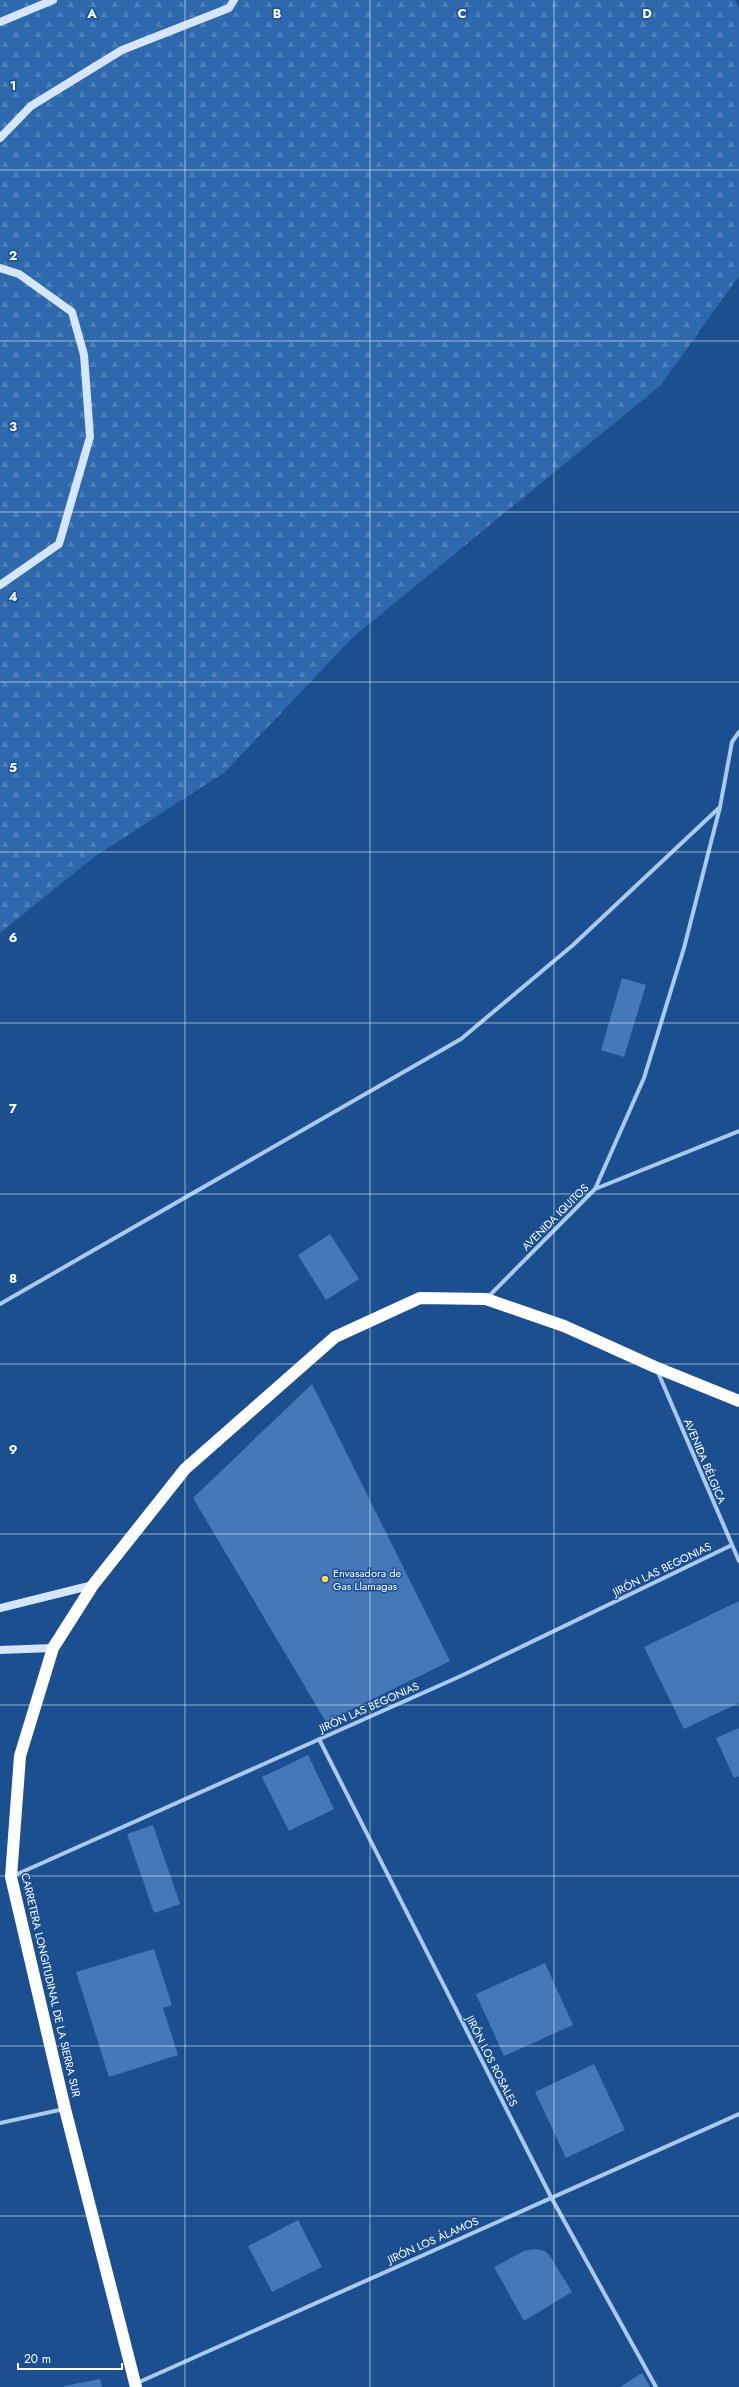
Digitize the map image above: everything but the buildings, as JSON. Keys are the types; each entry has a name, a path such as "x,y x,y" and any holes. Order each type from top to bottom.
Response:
{"highway":[{"name":"CARRETERA LONGITUDINAL DE LA SIERRA SUR","path":"135,2386 65,2108 11,1877 20,1756 53,1648 93,1585 185,1469 335,1337 420,1298 486,1299 564,1326 655,1367 739,1401"}],"main road":[{"path":"0,22 53,0"},
{"path":"0,138 30,106 122,50 229,8 234,0"},
{"path":"0,268 19,274 72,312 84,355 90,437 59,544 0,585"},
{"path":"0,1608 93,1585"},
{"path":"0,1650 53,1648"}],"street":[{"path":"595,1189 644,1078 684,948 720,806 732,742 739,732"},
{"path":"0,1304 461,1039 573,945 720,806"},
{"name":"AVENIDA IQUITOS","path":"486,1299 595,1189 739,1131"},
{"name":"AVENIDA BÉLGICA","path":"655,1367 739,1561"},
{"name":"JIRÓN LAS BEGONIAS","path":"11,1877 463,1676 732,1545"},
{"name":"JIRÓN LOS ROSALES","path":"319,1739 551,2197 656,2387"},
{"path":"0,2122 65,2108"},
{"name":"JIRÓN LOS ÁLAMOS","path":"135,2386 551,2197 739,2114"}],"green space":[{"path":"0,0 735,0 739,9 739,276 661,385 353,637 225,772 94,857 0,933"}],"place":[{"name":"Envasadora de Gas Llamagas","path":"325,1579"}]}
